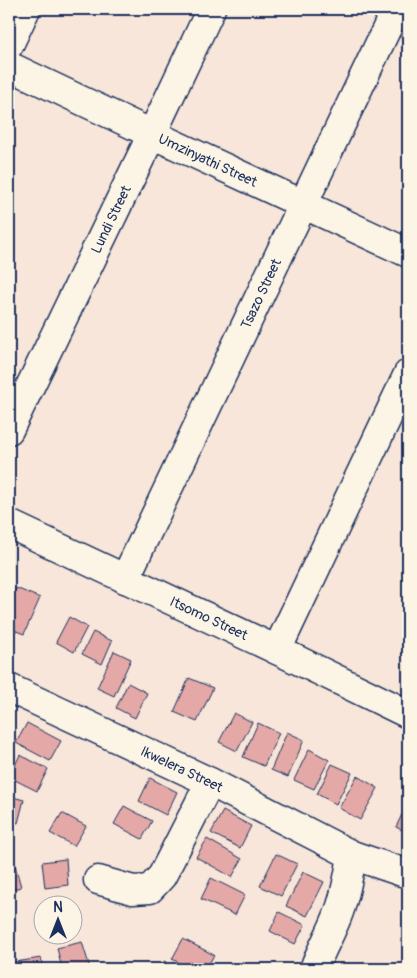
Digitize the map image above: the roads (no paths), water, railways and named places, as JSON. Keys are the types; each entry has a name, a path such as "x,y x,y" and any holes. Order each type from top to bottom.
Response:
{"street":[{"path":"9,45 26,9"},
{"name":"Lundi Street","path":"9,430 211,9"},
{"name":"Tsazo Street","path":"125,579 396,9"},
{"name":"Umzinyathi Street","path":"9,66 408,253"},
{"path":"277,650 408,374"},
{"name":"Itsomo Street","path":"9,524 408,714"},
{"name":"Ikwelera Street","path":"9,688 210,782 352,855 408,874"},
{"path":"98,880 133,890 150,889 162,876 210,782"},
{"path":"314,969 338,914 348,884 352,855"}]}
